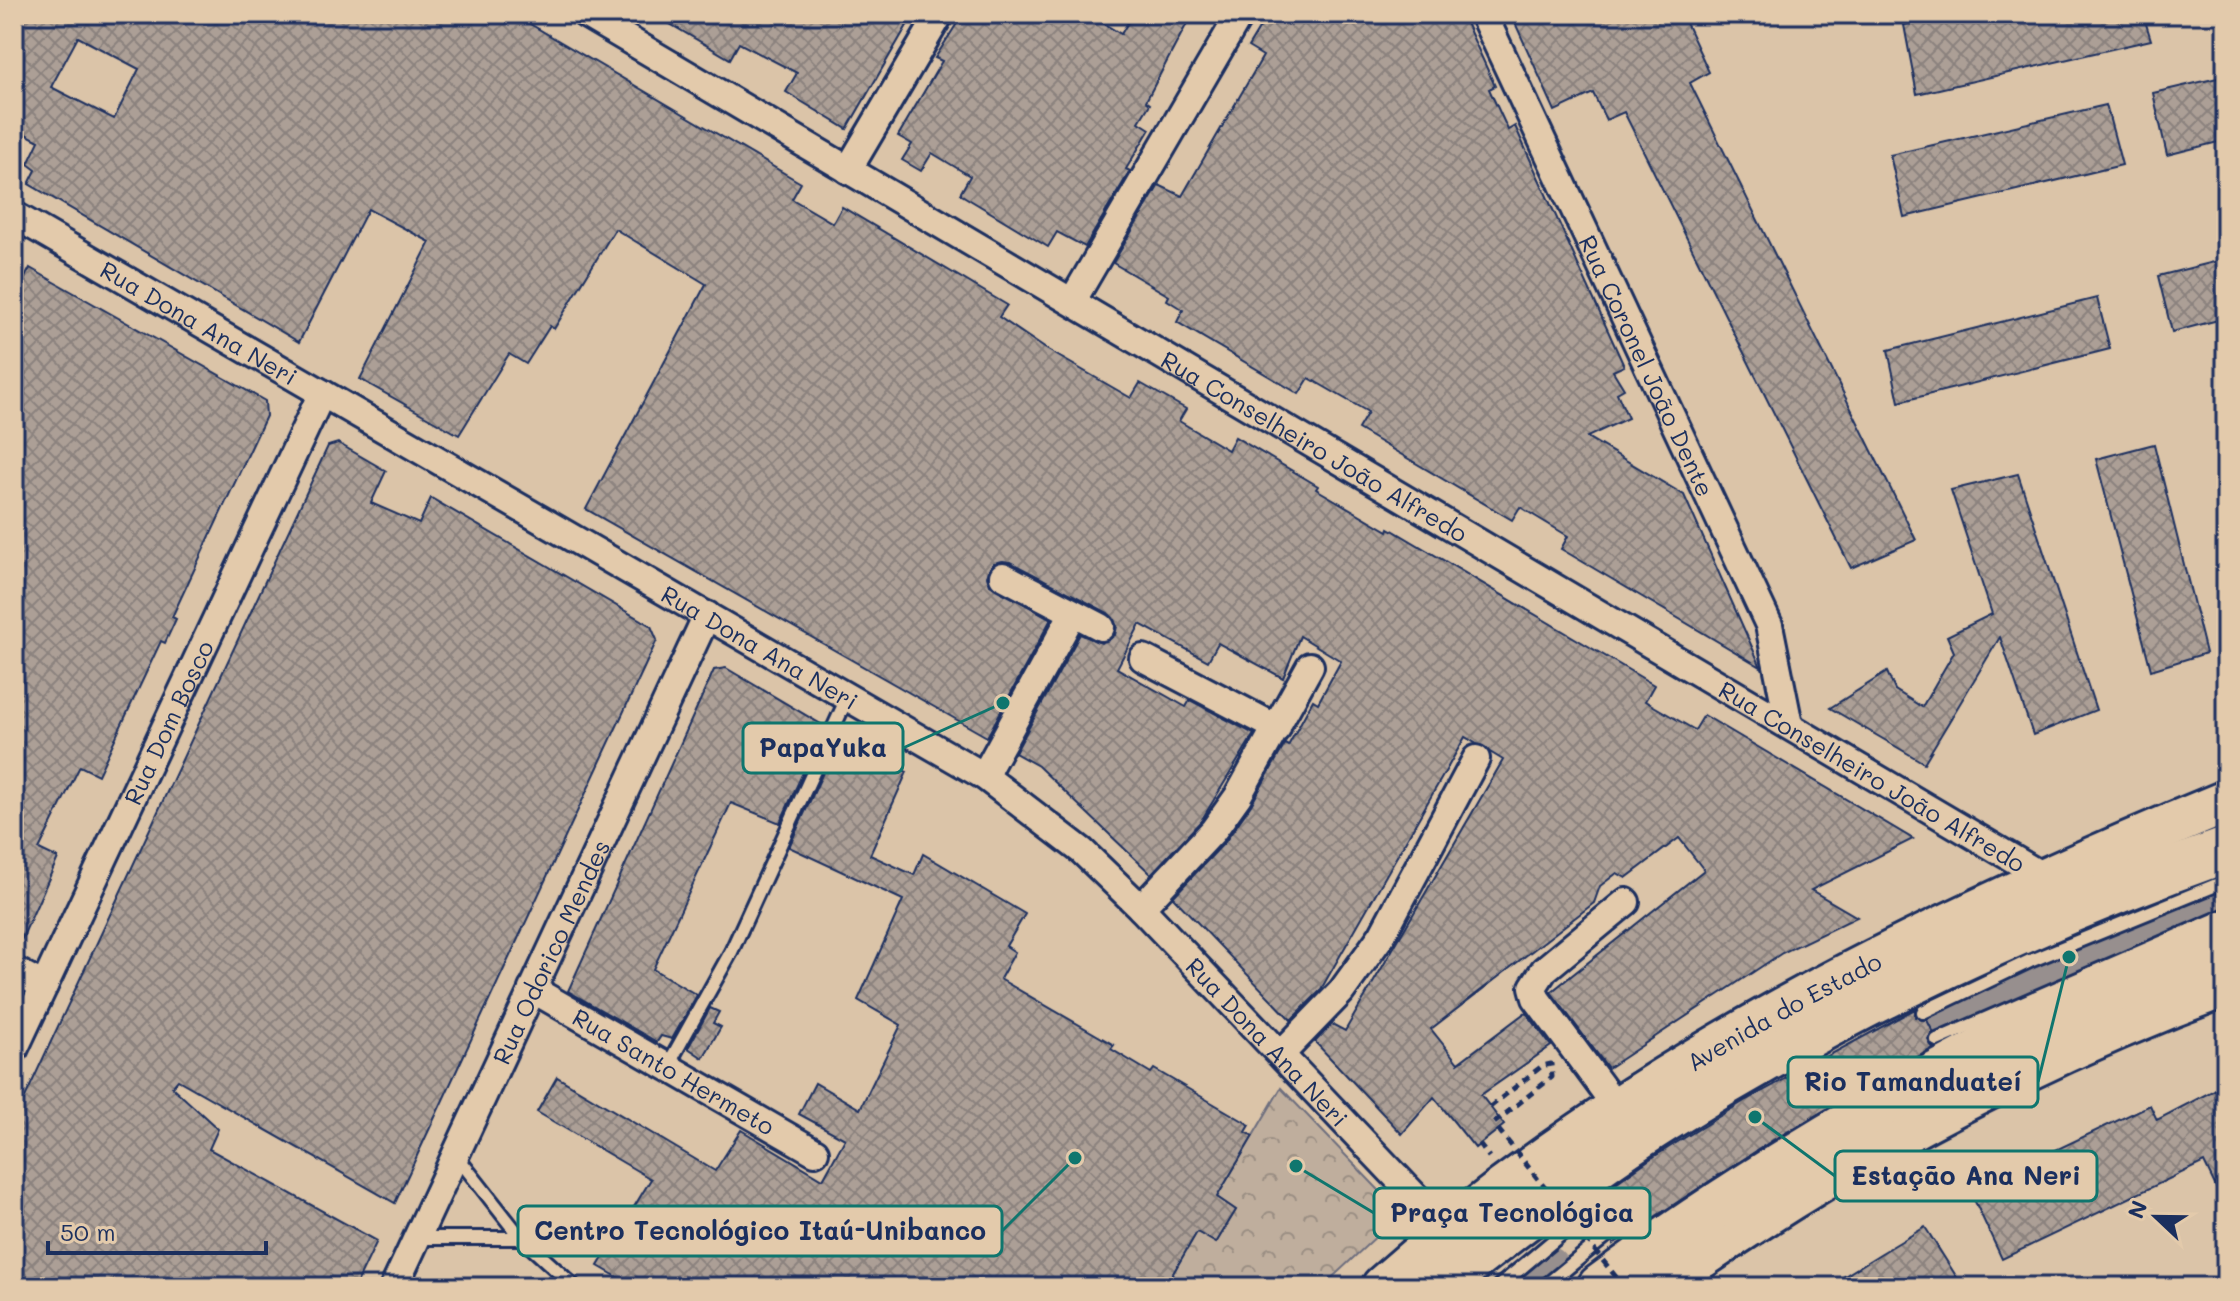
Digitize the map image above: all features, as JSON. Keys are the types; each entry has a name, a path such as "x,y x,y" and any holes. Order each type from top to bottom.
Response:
{"highway":[{"name":"Avenida do Estado","path":"1437,1287 1665,1120 1801,1041 1916,978 2012,934 2226,850"},
{"path":"1600,1287 1675,1232 1809,1147 1984,1049 2226,943"}],"main road":[{"name":"Avenida do Estado","path":"1383,1287 1520,1176 1692,1058 1867,962 2044,877 2226,802"},
{"path":"1658,1287 1795,1194 1982,1091 2162,1009 2226,985"}],"street":[{"path":"848,170 940,14"},
{"path":"1073,300 1240,14"},
{"name":"Rua Coronel João Dente","path":"1483,14 1769,625 1779,659 1789,725"},
{"name":"Rua Conselheiro João Alfredo","path":"589,15 2044,877"},
{"name":"Rua Dona Ana Neri","path":"16,220 984,776 1082,851 1141,908 1449,1232"},
{"name":"Rua Dom Bosco","path":"14,1050 322,393"},
{"path":"1003,576 1101,627"},
{"path":"984,776 1073,613"},
{"name":"Rua Odorico Mendes","path":"394,1287 707,615"},
{"path":"1143,658 1277,728"},
{"path":"1141,908 1213,831 1238,796 1310,666"},
{"path":"1281,1054 1341,992 1382,935 1476,759"},
{"path":"1618,1109 1536,998 1533,987 1544,970 1626,902"},
{"path":"14,970 44,986"},
{"name":"Rua Santo Hermeto","path":"532,989 815,1152"}],"lane":[{"path":"666,1068 731,952 848,696"},
{"path":"1923,1012 2030,961 2226,881"},
{"path":"1937,1040 2226,915"},
{"path":"455,1154 521,1238 575,1287"},
{"path":"1498,1287 1590,1210"},
{"path":"1544,1287 1606,1236"},
{"path":"417,1238 521,1238"}],"path":[{"path":"1490,1107 1542,1066 1551,1064 1552,1077 1494,1123"},
{"path":"1498,1129 1624,1287"}],"green space":[{"path":"1281,1088 1398,1210 1395,1219 1322,1287 1165,1287 1197,1232 1216,1243 1236,1210 1217,1197"}],"building":[{"path":"14,14 513,14 801,183 792,199 833,223 842,207 1007,305 999,317 1046,349 1131,398 1140,383 1186,409 1179,421 1228,450 1235,437 1318,486 1316,489 1388,531 1389,528 1654,685 1645,701 1695,730 1704,715 1913,839 1811,890 1857,917 1782,953 1608,1068 1551,992 1704,870 1679,838 1626,878 1617,873 1600,886 1594,903 1431,1029 1458,1063 1526,1012 1551,1046 1481,1095 1504,1125 1475,1148 1434,1097 1402,1134 1315,1042 1332,1024 1345,1031 1503,760 1465,737 1320,991 1291,1020 1173,897 1225,842 1251,805 1285,744 1288,746 1313,700 1318,703 1341,661 1300,636 1283,678 1218,643 1208,661 1140,624 1117,668 1186,707 1190,700 1254,734 1201,821 1151,874 1038,766 1015,753 1080,634 1101,643 1115,635 1117,626 1108,613 1010,562 994,563 987,576 990,585 1051,619 987,737 586,509 706,284 615,229 554,329 550,326 526,364 509,354 459,435 360,379 430,242 368,209 299,342 29,184 36,170 28,164 39,141 14,128","holes":["78,37 139,69 114,119 51,87"]},
{"path":"653,14 896,14 909,22 847,129 786,92 797,73 739,43 730,59"},
{"path":"963,14 1088,14 1121,34 1133,14 1192,14 1146,101 1150,104 1139,122 1150,129 1126,169 1130,171 1085,247 1057,232 1048,247 960,194 970,176 932,153 921,171 902,160 912,144 898,136 942,61 935,58"},
{"path":"1268,14 1462,14 1495,86 1489,89 1508,130 1515,126 1624,366 1613,371 1624,389 1617,393 1628,418 1587,437 1684,495 1761,667 1561,549 1568,536 1520,507 1512,520 1358,429 1368,412 1309,378 1299,394 1177,322 1183,310 1167,300 1169,296 1113,263 1159,185 1182,196 1263,56 1248,47"},
{"path":"1511,14 1682,14 1709,72 1690,83 1916,540 1851,568 1624,112 1606,120 1593,93 1555,111"},
{"path":"1955,14 2143,14 2151,40 1917,94 1904,25"},
{"path":"2226,76 2226,140 2167,155 2153,93"},
{"path":"2106,105 2122,165 1904,217 1890,155"},
{"path":"2226,259 2226,318 2172,332 2158,276"},
{"path":"30,268 265,401 266,416 172,617 176,619 165,643 161,641 98,775 80,766 39,849 58,858 15,954 14,298"},
{"path":"2097,298 2110,349 1899,402 1888,350"},
{"path":"338,443 386,471 371,503 419,524 431,498 651,626 657,640 395,1203 178,1080 172,1087 218,1129 209,1149 377,1241 355,1287 14,1287 14,1121 328,446"},
{"path":"2154,444 2206,653 2151,670 2096,459"},
{"path":"2018,474 2096,710 2033,735 2000,637 1924,763 1830,708 1887,672 1895,690 1922,707 1954,652 1947,636 1992,614 1951,490"},
{"path":"726,668 824,726 780,823 731,803 653,969 697,995 672,1039 661,1036 657,1042 568,991 714,670"},
{"path":"842,731 865,743 862,748 907,772 870,855 914,875 923,854 1025,914 1006,946 1015,952 1000,979 1114,1045 1111,1049 1151,1073 1154,1069 1250,1125 1246,1132 1253,1136 1217,1197 1236,1210 1216,1243 1197,1232 1165,1287 635,1287 598,1266 651,1179 537,1112 557,1077 715,1171 741,1130 823,1179 845,1139 799,1114 815,1083 860,1109 901,1025 858,1000 903,900 789,847"},
{"path":"710,1008 719,1012 713,1023 721,1027 703,1058 688,1048"},
{"path":"1915,1009 1915,1017 1927,1020 1933,1032 1928,1040 1933,1048 1773,1140 1613,1244 1612,1230 1600,1230 1596,1226 1593,1219 1599,1208 1590,1201 1650,1159 1746,1100"},
{"path":"2226,1084 2226,1208 2204,1162 2002,1259 1970,1191 2150,1105 2157,1120"},
{"path":"1925,1227 1963,1287 1827,1287 1880,1254"}],"waterway":[{"path":"1952,1017 2069,957 2226,896"},
{"path":"1526,1287 1545,1271"}],"place":[{"name":"PapaYuka","path":"1003,703"},
{"name":"Rio Tamanduateí","path":"2069,957"},
{"name":"Estação Ana Neri","path":"1755,1117"},
{"name":"Centro Tecnológico Itaú-Unibanco","path":"1075,1158"},
{"name":"Praça Tecnológica","path":"1296,1166"}]}
